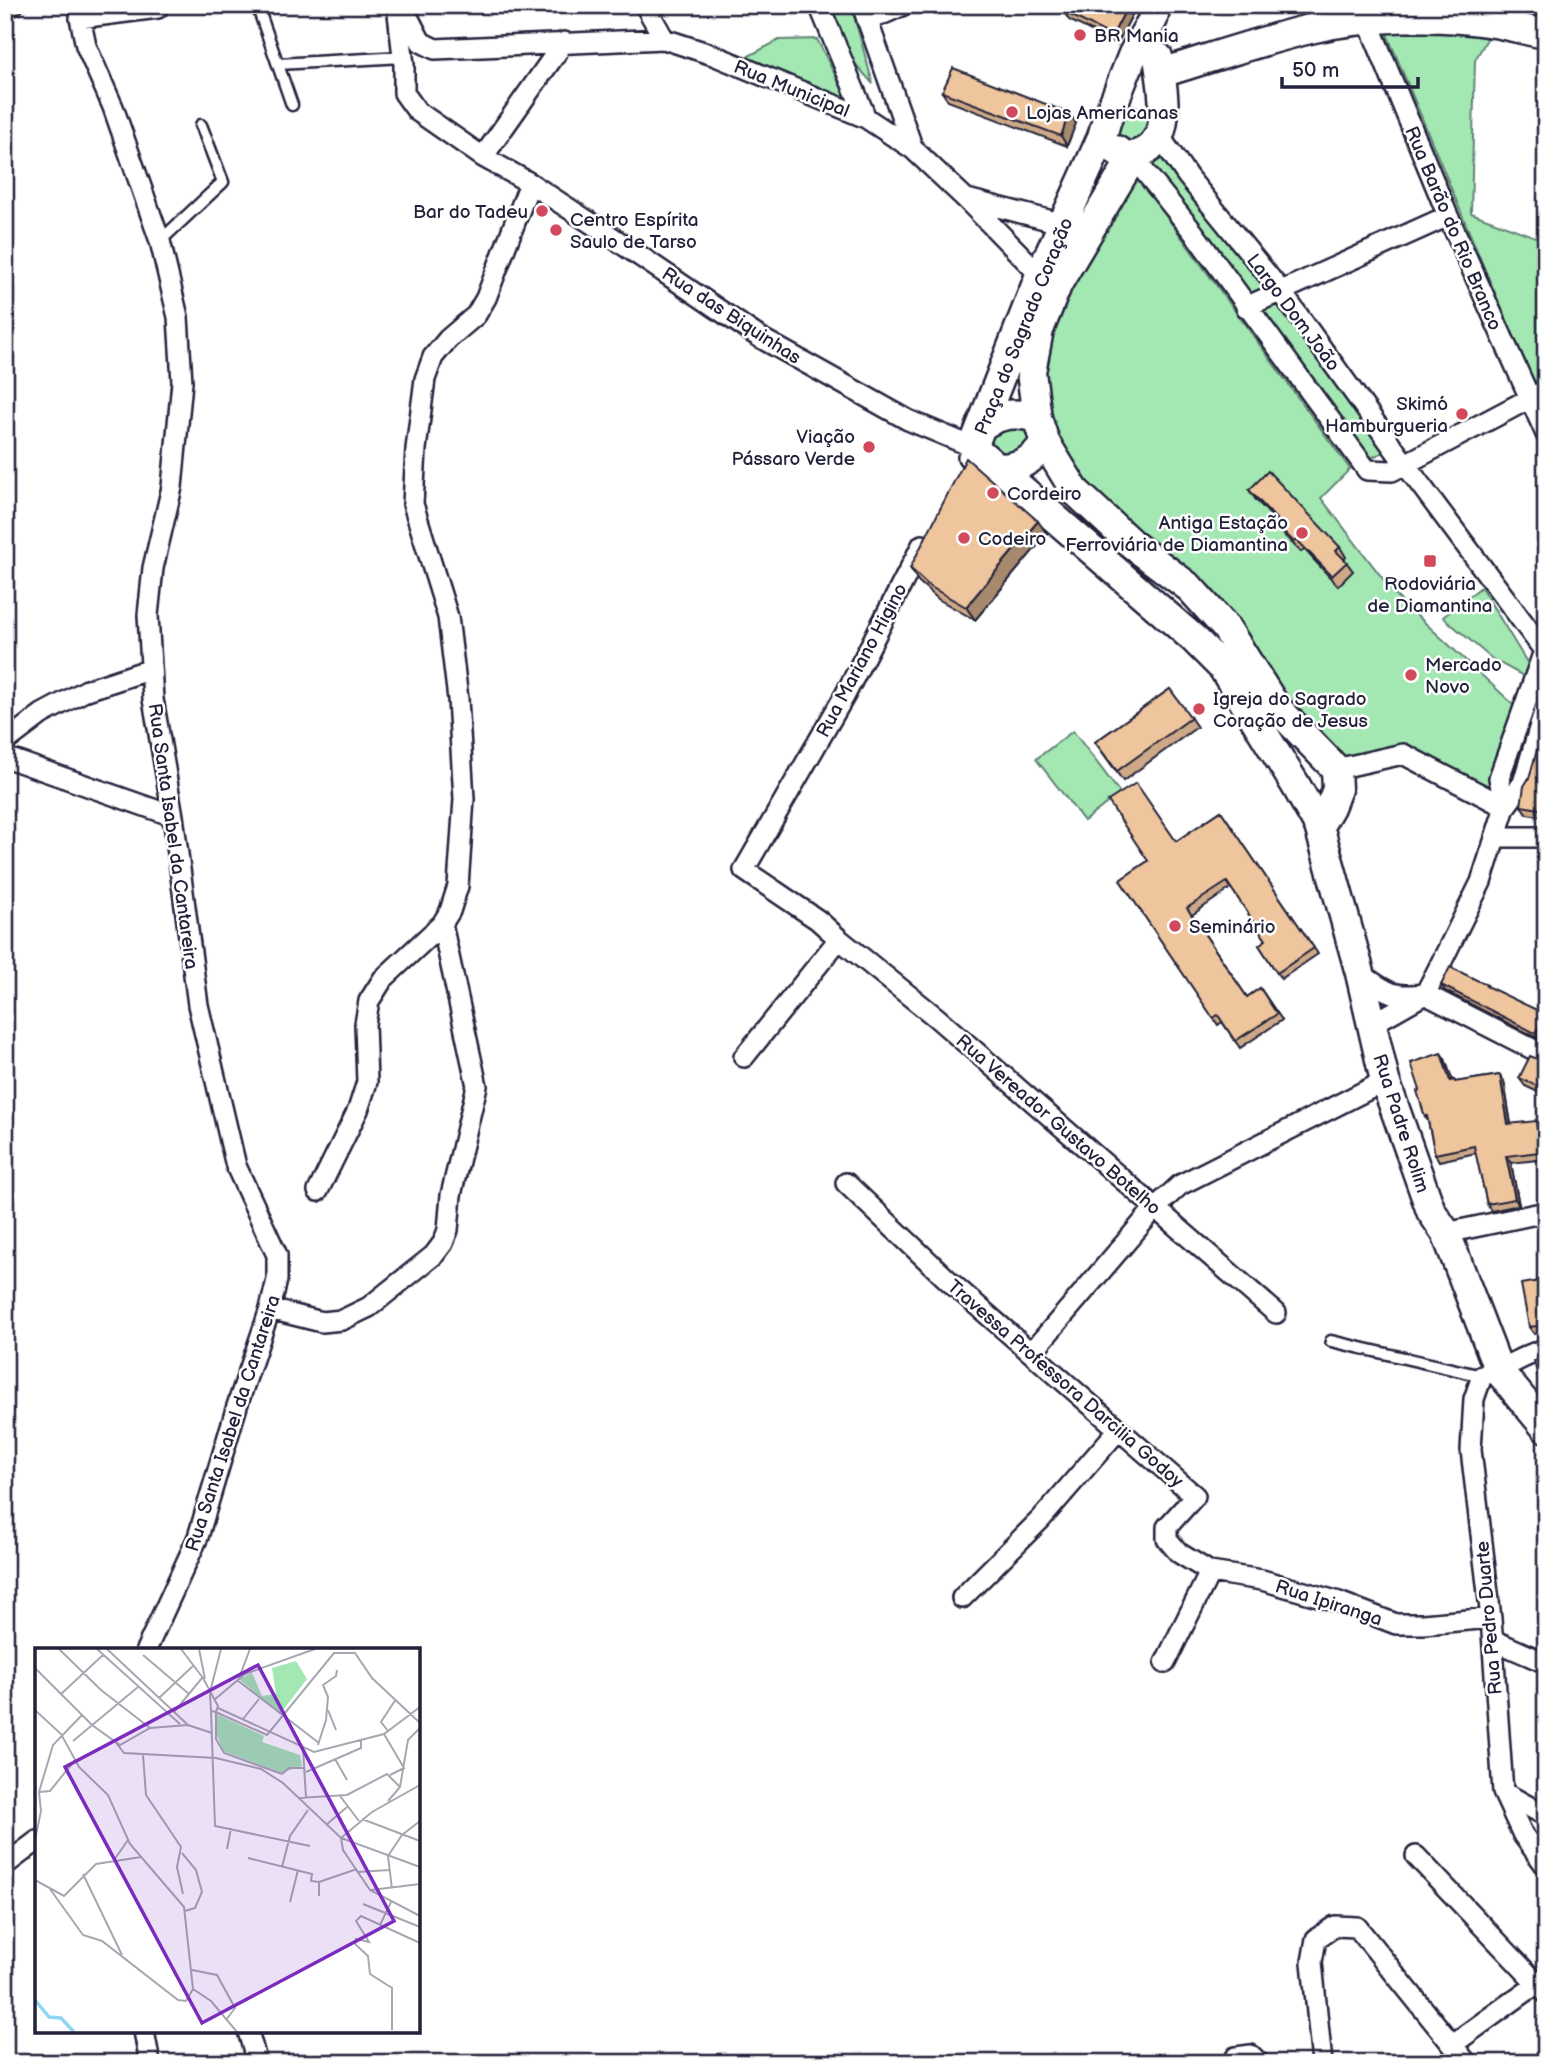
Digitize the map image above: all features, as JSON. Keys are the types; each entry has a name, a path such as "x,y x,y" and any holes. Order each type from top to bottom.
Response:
{"street":[{"path":"5,9 13,5"},
{"name":"Rua Municipal","path":"400,5 421,42 435,49 664,39 713,55 866,118 913,149 966,198 1040,275"},
{"name":"Rua das Biquinhas","path":"400,5 404,93 417,111 483,157 530,183 759,337 908,420 973,447"},
{"path":"645,5 664,39"},
{"path":"819,5 866,118"},
{"path":"904,5 865,13 913,149"},
{"path":"80,11 158,8"},
{"name":"Rua Santa Isabel da Cantareira","path":"80,11 86,46 113,107 160,241 178,317 182,382 172,487 153,568 148,615 153,699 173,816 198,1005 236,1166 277,1255 277,1280 270,1308 198,1537 147,1648"},
{"path":"1157,11 1161,124 1147,151 1133,157 1122,154 1102,137 1133,54 1157,11"},
{"path":"1161,73 1314,28 1388,14 1491,14 1546,34"},
{"name":"Rua Barão do Rio Branco","path":"1388,14 1448,216 1537,393 1546,434"},
{"path":"483,157 564,42"},
{"path":"1118,96 1131,93 1143,95 1161,124"},
{"name":"Largo Dom João","path":"1161,124 1188,177 1280,290 1545,652"},
{"name":"Praça do Sagrado Coração","path":"1102,137 1040,275 973,447 1194,639 1223,668 1296,784 1319,826"},
{"name":"Largo Dom João","path":"1133,157 1194,233 1367,470 1392,471 1405,464"},
{"name":"Praça do Sagrado Coração","path":"1133,157 1058,283 1039,330 1031,372 1041,430 1075,491 1133,545 1190,588 1226,628 1276,707 1332,766"},
{"path":"318,1191 358,1110 367,1082 365,1024 369,1001 383,979 442,924 450,911 458,886 464,799 458,699 448,617 413,504 416,449 425,379 433,357 448,339 476,315 486,298 530,183"},
{"path":"966,198 1064,224"},
{"path":"1246,307 1448,216"},
{"path":"1405,464 1537,393"},
{"path":"973,447 993,418 1007,414 1023,414 1041,430 1037,455 1012,468 997,468"},
{"name":"Rua Mariano Higino","path":"744,870 845,695 933,523"},
{"path":"1505,807 1499,778 1545,652"},
{"path":"5,742 42,714 87,690 151,668"},
{"path":"1372,1024 1425,994 1482,882 1505,807 1523,783 1546,705"},
{"path":"1296,784 1300,774 1317,762 1332,766 1403,754 1505,807"},
{"path":"5,757 173,816"},
{"path":"1319,826 1337,789 1332,766"},
{"name":"Rua Padre Rolim","path":"1319,826 1360,973 1385,1081 1431,1211 1446,1233 1490,1374 1546,1428"},
{"path":"1495,837 1546,837"},
{"name":"Rua Vereador Gustavo Botelho","path":"744,870 818,920 947,1027 1276,1313"},
{"path":"270,1308 322,1322 342,1320 369,1307 434,1255 443,1243 448,1230 451,1195 477,1086 442,924"},
{"path":"744,1057 839,939"},
{"path":"1360,973 1392,995 1425,994 1546,1056"},
{"path":"1032,1352 1155,1208 1180,1185 1385,1081"},
{"name":"Travessa Professora Darcilia Godoy","path":"846,1183 949,1281 1195,1496 1167,1527 1167,1539 1179,1553 1210,1572"},
{"path":"1446,1233 1546,1212"},
{"path":"1490,1374 1546,1349"},
{"name":"Rua Pedro Duarte","path":"1490,1374 1474,1399 1471,1450 1491,1618 1503,1792 1523,1835 1546,1866"},
{"path":"962,1598 1041,1519 1119,1429"},
{"path":"1164,1663 1210,1572"},
{"name":"Rua Ipiranga","path":"1210,1572 1262,1580 1339,1602 1396,1624 1423,1625 1491,1618"},
{"path":"1493,1640 1546,1663"},
{"path":"1503,1792 1546,1816"},
{"path":"5,1865 35,1842"},
{"path":"1416,1856 1543,1985 1453,2044"},
{"path":"1322,2063 1312,1962 1316,1939 1335,1926 1357,1927 1467,2063"},
{"path":"144,2033 150,2063"},
{"path":"249,2033 257,2063"},
{"path":"1233,2063 1236,2057 1251,2054 1259,2063"}],"lane":[{"path":"257,5 292,105"},
{"path":"278,64 403,57"},
{"path":"160,241 223,182 201,125"},
{"path":"1331,1341 1490,1374"}],"green space":[{"path":"829,5 851,5 873,84 851,59"},
{"path":"1384,27 1491,32 1475,60 1471,213 1546,241 1546,376 1532,383"},
{"path":"817,39 847,99 747,57 779,40"},
{"path":"1129,104 1152,113 1141,140 1129,148 1118,136 1118,124"},
{"path":"1160,152 1263,282 1386,447 1382,453 1368,459 1146,161"},
{"path":"1134,172 1350,469 1321,498 1397,597 1515,706 1488,786 1405,746 1336,759 1081,489 1046,428 1042,377 1065,289"},
{"path":"1033,422 1039,441 1015,464 978,446 985,427"},
{"path":"1481,587 1531,669 1525,677 1492,659 1443,617"},
{"path":"1073,731 1120,793 1084,821 1036,759"}],"building":[{"path":"1067,5 1128,5 1112,36 1064,12"},
{"name":"Lojas Americanas","path":"953,68 1069,113 1061,136 942,92"},
{"path":"966,458 1038,521 966,607 929,586 910,568"},
{"name":"Antiga Estação Ferroviária de Diamantina","path":"1268,471 1340,547 1336,551 1347,562 1332,576 1297,540 1294,542 1277,525 1280,523 1249,490"},
{"path":"1170,689 1191,718 1117,771 1095,742"},
{"path":"1544,726 1546,810 1521,806 1524,786 1529,778"},
{"name":"Seminário","path":"1136,783 1176,841 1221,811 1314,948 1277,973 1259,945 1266,940 1227,882 1187,908 1247,997 1260,988 1277,1014 1235,1041 1218,1015 1213,1018 1120,880 1148,861 1108,801"},
{"path":"1450,967 1545,1014 1535,1033 1441,985"},
{"path":"1441,1053 1450,1081 1500,1075 1508,1124 1536,1121 1540,1152 1506,1156 1515,1199 1487,1204 1474,1146 1435,1154 1411,1063"},
{"path":"1530,1056 1540,1060 1546,1058 1546,1090 1519,1078"},
{"path":"1546,1280 1546,1325 1529,1327 1521,1284"},
{"path":"1546,1359 1546,1396 1543,1397 1534,1361"}],"place":[{"name":"BR Mania","path":"1080,35"},
{"name":"Lojas Americanas","path":"1012,112"},
{"name":"Bar do Tadeu","path":"542,211"},
{"name":"Centro Espírita Saulo de Tarso","path":"556,230"},
{"name":"Skimó Hamburgueria","path":"1462,414"},
{"name":"Viação Pássaro Verde","path":"869,447"},
{"name":"Cordeiro","path":"993,493"},
{"name":"Antiga Estação Ferroviária de Diamantina","path":"1302,533"},
{"name":"Codeiro","path":"964,538"},
{"name":"Rodoviária de Diamantina","path":"1430,561"},
{"name":"Mercado Novo","path":"1411,675"},
{"name":"Igreja do Sagrado Coração de Jesus","path":"1199,709"},
{"name":"Seminário","path":"1175,926"}]}
